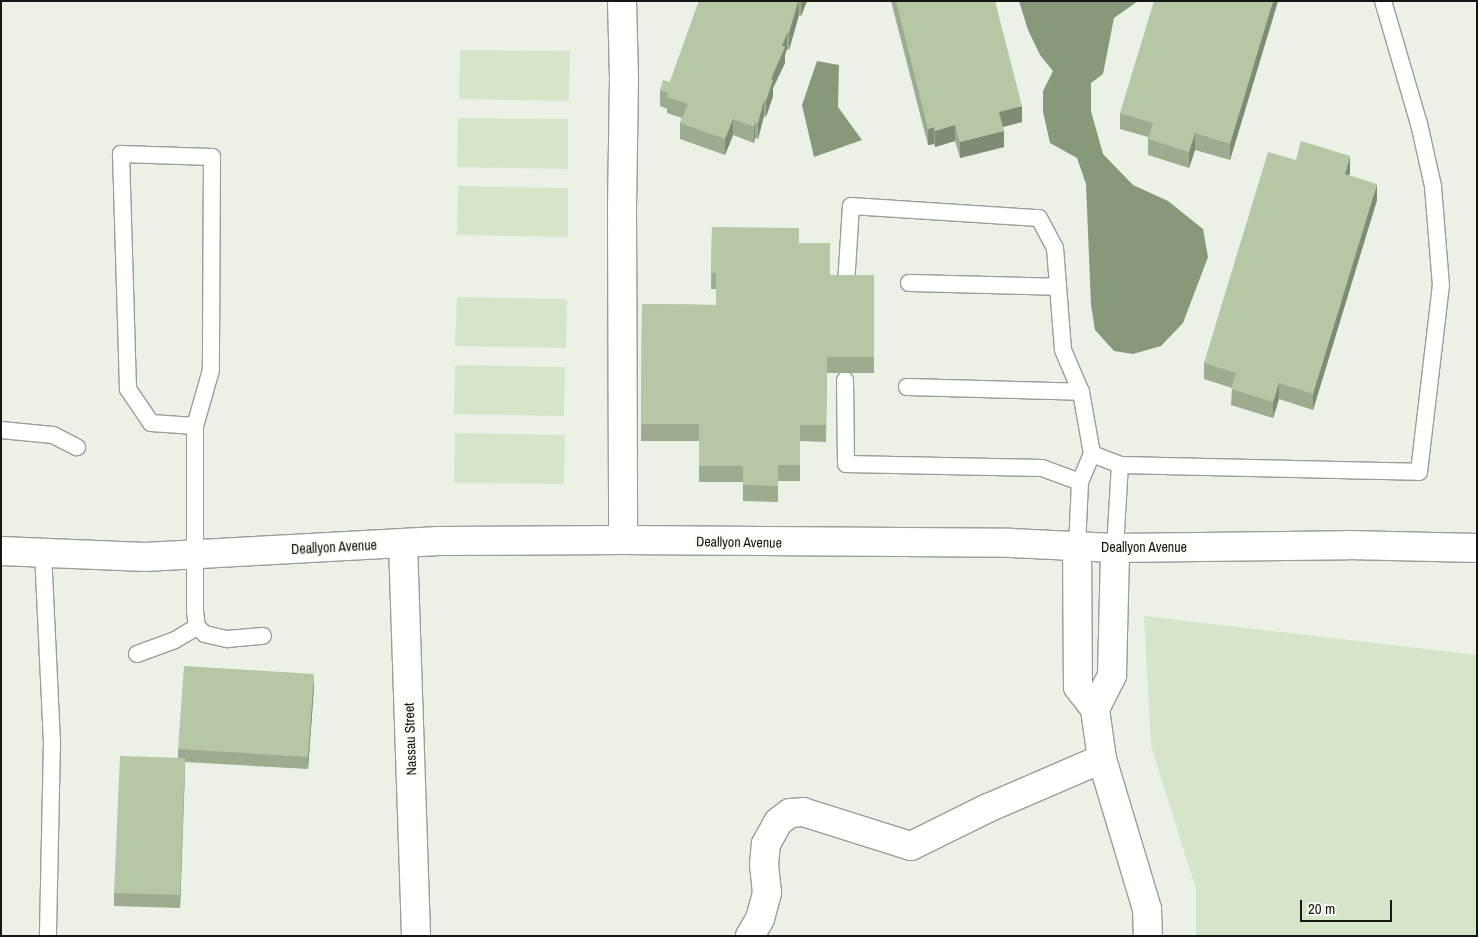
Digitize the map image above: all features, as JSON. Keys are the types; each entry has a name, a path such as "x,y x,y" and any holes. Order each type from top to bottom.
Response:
{"street":[{"path":"622,1 624,80 622,208 623,540"},
{"name":"Deallyon Avenue","path":"1,551 145,557 403,543 623,540 1011,543 1115,548 1348,545 1477,548"},
{"name":"Nassau Street","path":"403,543 416,936"},
{"path":"1077,546 1078,687 1095,709 1102,759 1147,909 1148,936"},
{"path":"1095,709 1112,675 1115,548"},
{"path":"750,936 760,919 767,893 764,865 766,844 778,822 790,813 804,812 911,846 988,808 1102,759"}],"lane":[{"path":"1092,454 1120,465 1419,472 1442,286 1433,186 1419,124 1383,1"},
{"path":"195,426 151,423 128,389 121,154 212,157 211,370 195,426 195,611 197,627 205,634 227,640 263,636"},
{"path":"846,285 851,206 1039,218 1055,248 1063,350 1081,392 1092,454 1080,482 1077,546"},
{"path":"909,283 1058,287"},
{"path":"845,380 846,464 1042,468 1080,482"},
{"path":"907,387 1081,392"},
{"path":"1,430 54,435 77,446"},
{"path":"1115,548 1120,465"},
{"path":"43,552 52,741 48,936"},
{"path":"137,654 175,640 197,627"}],"shaded area":[{"path":"1019,1 1138,1 1114,18 1103,74 1091,83 1091,111 1103,154 1133,185 1168,201 1203,229 1208,257 1183,323 1161,346 1133,354 1114,351 1095,330 1091,305 1086,184 1077,158 1050,143 1043,112 1043,91 1053,71 1040,55 1028,30"},
{"path":"460,50 570,51 569,101 459,99"},
{"path":"817,61 839,65 838,107 862,140 814,157 802,105"},
{"path":"458,118 568,119 568,169 457,167"},
{"path":"458,186 568,188 568,237 457,235"},
{"path":"457,297 567,299 566,348 455,346"},
{"path":"455,365 565,367 564,416 454,414"},
{"path":"455,433 565,435 564,484 454,483"},
{"path":"1144,616 1477,655 1477,936 1196,936 1196,889 1151,746"}],"building":[{"path":"699,1 798,1 789,33 787,33 782,46 785,47 771,79 773,80 766,101 764,100 758,123 755,122 754,127 733,119 725,139 680,123 688,104 667,97 668,93 660,90 663,80 670,82"},
{"path":"896,1 995,1 1022,106 999,112 1004,131 960,142 955,125 935,131 934,127 928,129"},
{"path":"1154,1 1273,1 1230,144 1195,133 1189,152 1148,139 1153,123 1120,113"},
{"path":"1301,141 1350,156 1345,174 1377,184 1313,394 1279,383 1273,402 1231,389 1236,373 1204,363 1268,152 1296,160"},
{"path":"712,227 799,228 799,243 830,243 830,275 874,275 874,357 827,357 826,425 800,425 800,465 778,465 778,486 743,485 743,466 699,466 699,424 641,424 642,304 716,305 716,273 711,273"},
{"path":"184,666 314,674 308,757 178,749"},
{"path":"120,756 185,758 180,895 114,893"}]}
